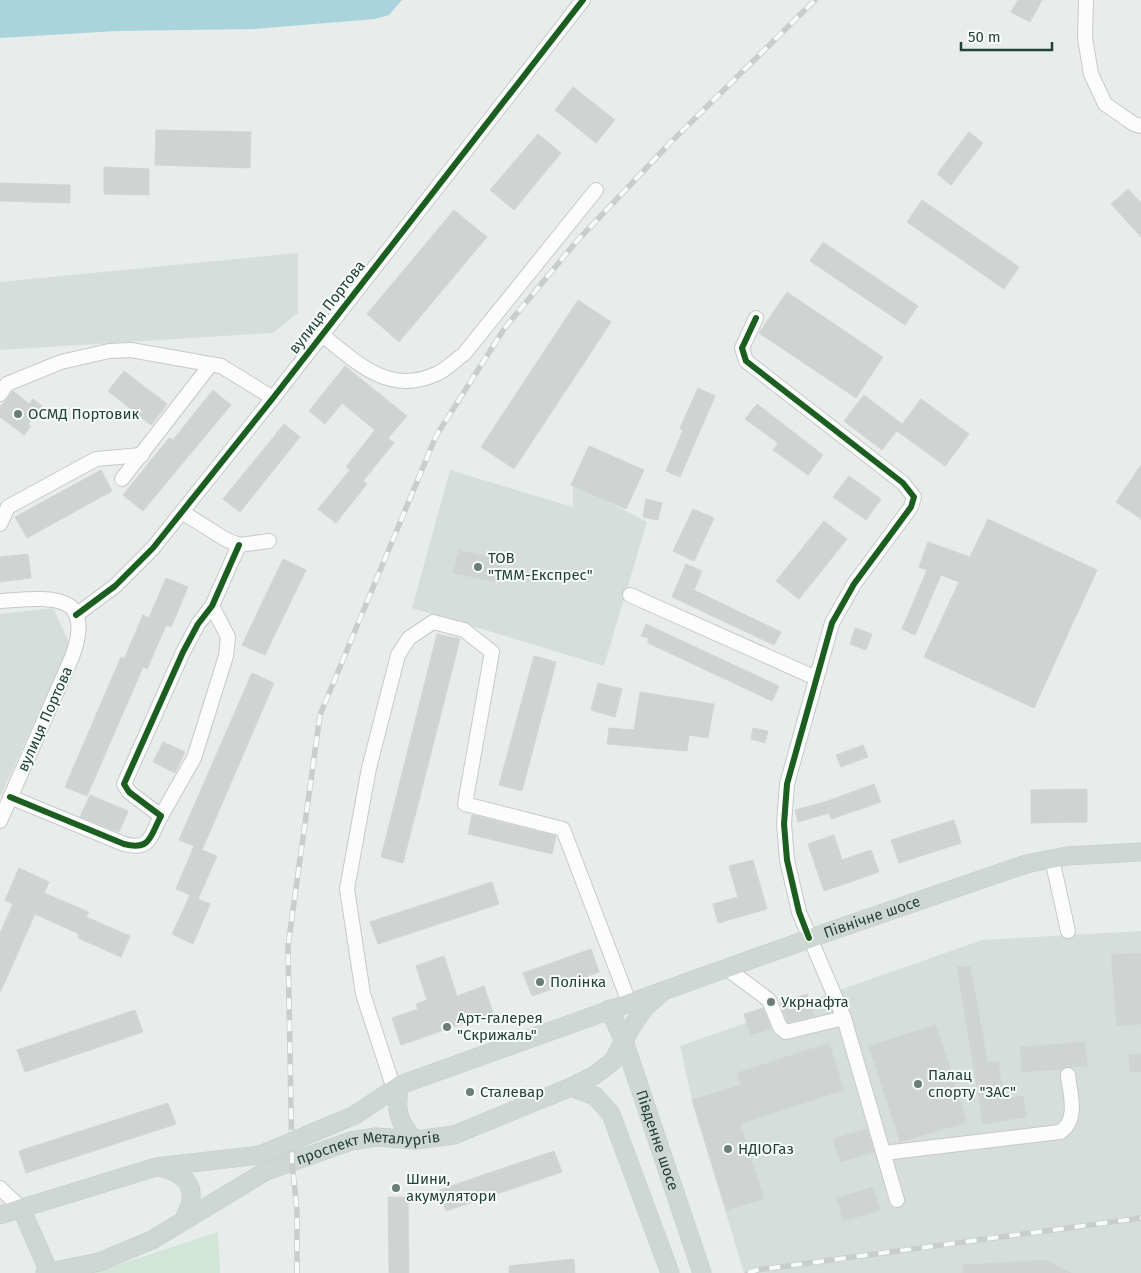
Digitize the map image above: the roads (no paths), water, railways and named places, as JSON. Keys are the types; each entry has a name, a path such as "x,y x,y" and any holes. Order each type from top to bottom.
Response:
{"main road":[{"name":"Північне шосе","path":"609,1009 1026,864 1105,852 1141,852"},
{"name":"проспект Металургів","path":"0,1215 156,1167 263,1163 363,1139 398,1137 415,1140 454,1136 572,1087 595,1075 613,1061 645,1007 664,990"},
{"name":"проспект Металургів","path":"47,1272 99,1262 152,1240 183,1221 263,1163 355,1115 397,1087 609,1009"},
{"name":"Південне шосе","path":"609,1009 624,1041 702,1273"},
{"path":"397,1087 400,1121 415,1140"},
{"path":"572,1087 594,1096 611,1114 670,1273"},
{"path":"156,1167 178,1174 190,1186 192,1200 183,1221"},
{"path":"21,1208 47,1272"}],"street":[{"name":"вулиця Портова","path":"0,821 75,649 79,626 76,615 115,586 152,548 182,512 583,0"},
{"path":"1086,0 1085,38 1091,74 1105,104 1134,124 1141,126"},
{"path":"321,334 358,363 385,379 409,383 437,374 464,354 596,190"},
{"path":"756,318 742,348 746,361 903,482 914,497 914,501 907,512 842,603 832,623 787,784 784,815 787,860 799,912 844,1018 898,1200"},
{"path":"0,394 7,384 62,362 109,351 131,350 211,364 233,372 273,398"},
{"path":"122,479 211,364"},
{"path":"0,524 8,507 96,459 142,455"},
{"path":"182,512 225,539 239,545 269,541"},
{"path":"161,816 127,790 124,784 182,652 212,606 239,545"},
{"path":"630,595 816,678"},
{"path":"0,601 55,598 66,604 76,615"},
{"path":"10,797 133,847 146,844 194,758 226,656 228,637 212,606"},
{"path":"397,1087 363,994 347,889 369,768 398,655 409,638 434,622 464,630 492,652 465,804 563,829 629,1002"},
{"path":"1052,859 1068,931"},
{"path":"726,968 769,1000 780,1027 786,1032 844,1018"},
{"path":"884,1153 1060,1132 1068,1127 1072,1116 1068,1074"},
{"path":"0,1188 21,1208"}],"water":[{"path":"0,0 402,0 389,15 375,19 254,29 117,31 0,38"}],"railway":[{"path":"297,1273 297,1210 292,1162 288,946 320,715 436,436 504,329 576,242 671,142 815,0"},
{"path":"748,1273 757,1270 1141,1218"}],"place":[{"name":"ОСМД Портовик","path":"18,414"},
{"name":"ТОВ \"ТММ-Експрес\"","path":"478,567"},
{"name":"Полінка","path":"540,982"},
{"name":"Укрнафта","path":"771,1002"},
{"name":"Арт-галерея \"Скрижаль\"","path":"447,1027"},
{"name":"Палац спорту \"ЗАС\"","path":"918,1084"},
{"name":"Сталевар","path":"470,1092"},
{"name":"НДІОГаз","path":"728,1149"},
{"name":"Шини, акумулятори","path":"396,1188"}]}
